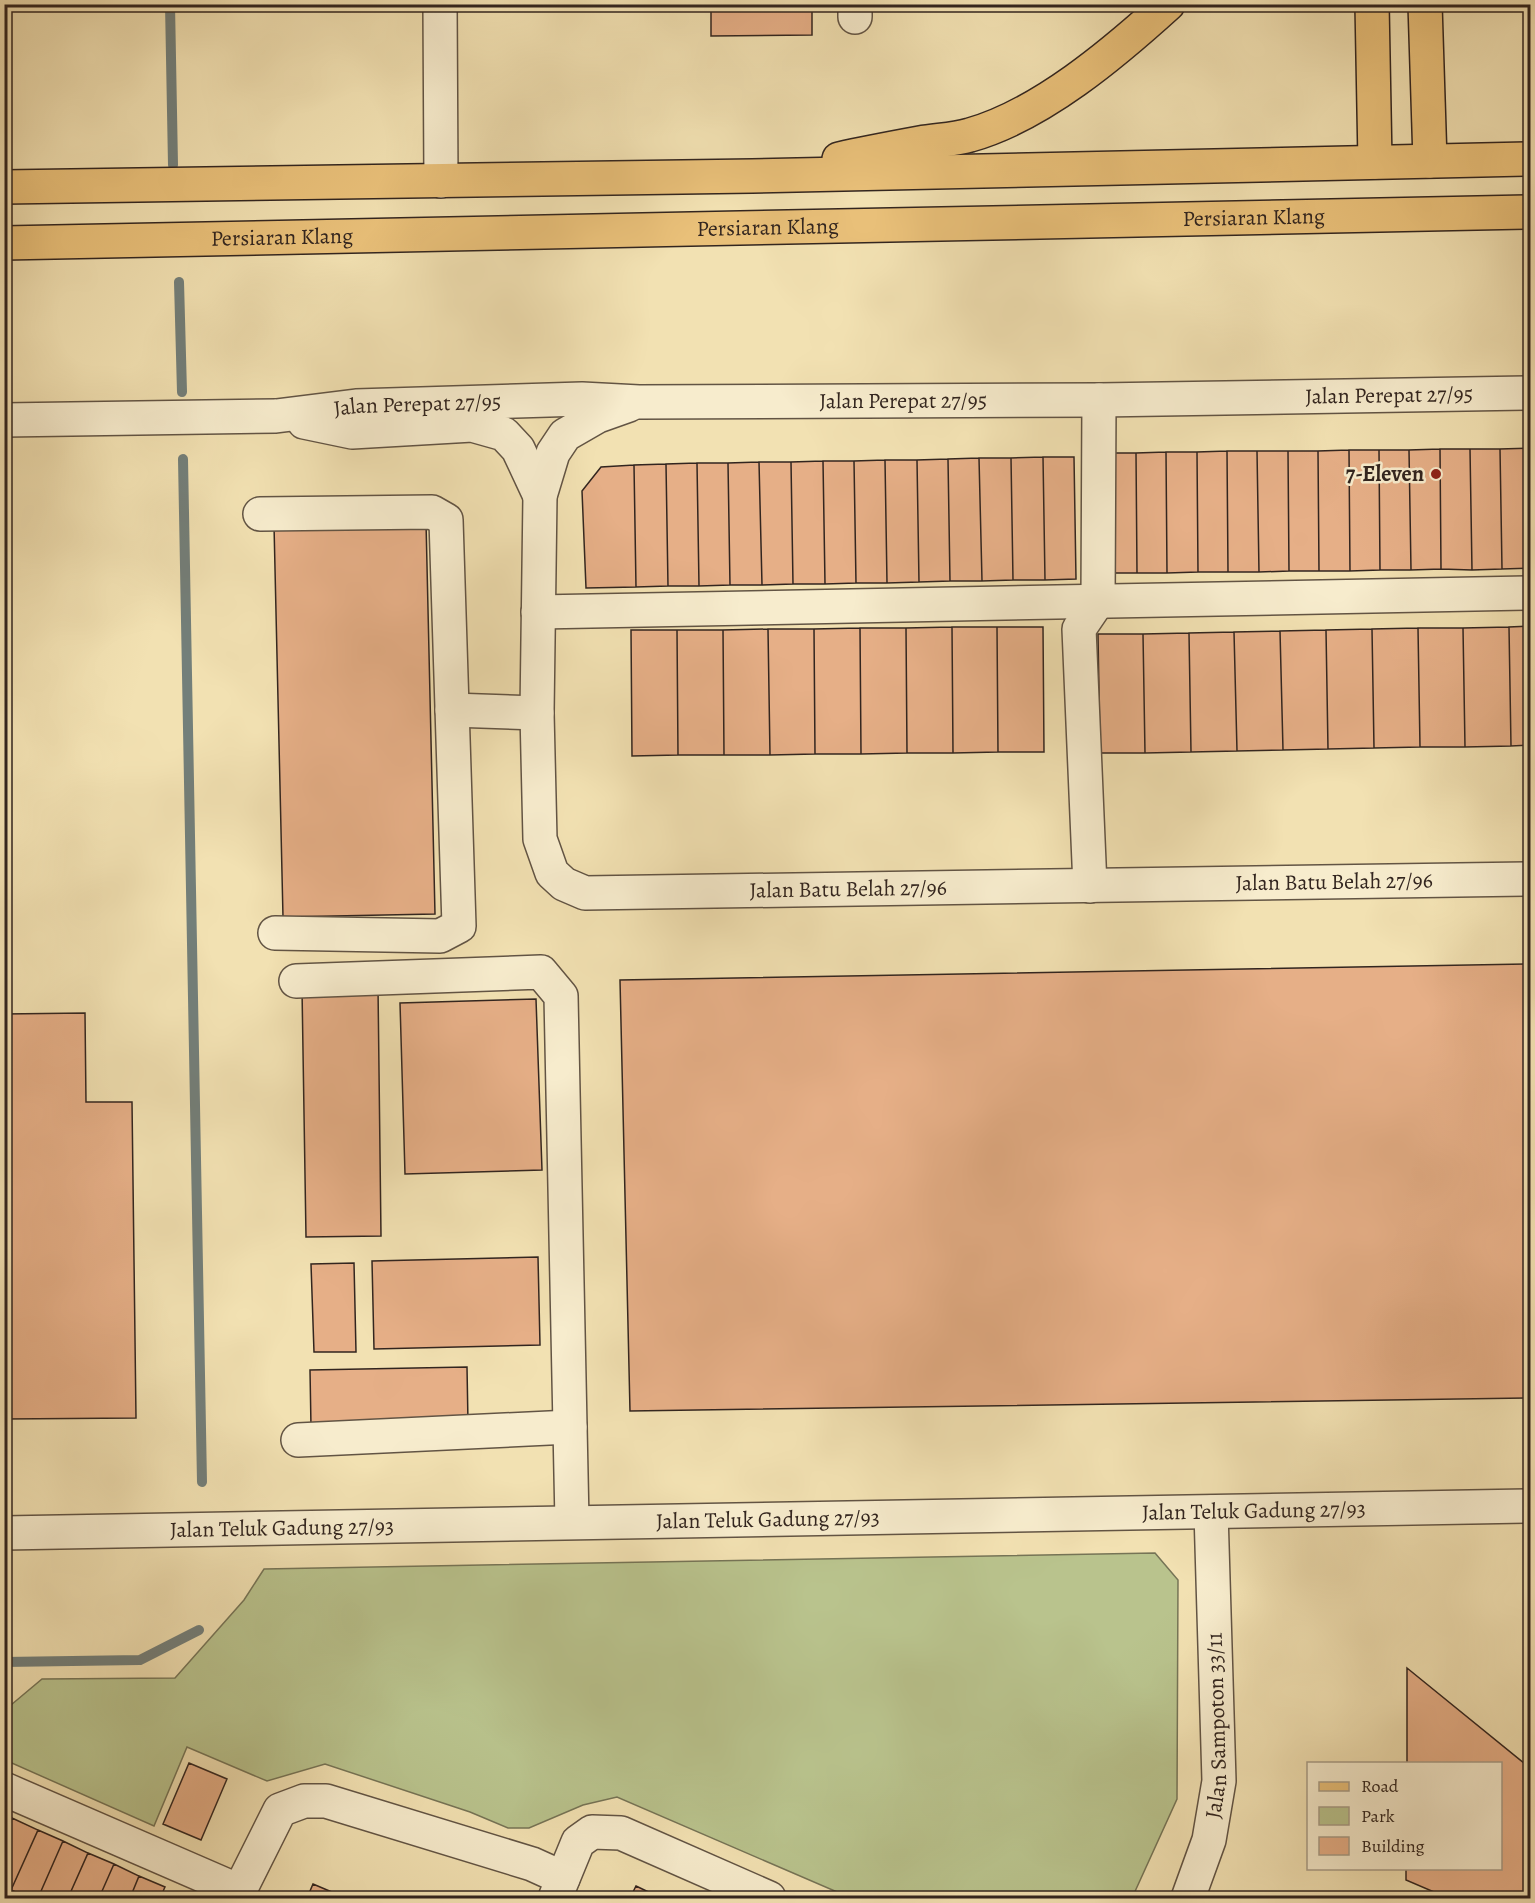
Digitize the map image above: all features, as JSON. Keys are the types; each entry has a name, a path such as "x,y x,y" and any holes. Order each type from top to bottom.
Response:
{"main road":[{"path":"752,176 970,135 1004,122 1039,105 1121,47 1168,4"},
{"path":"1372,4 1375,162"},
{"path":"1425,4 1430,161"},
{"path":"4,186 441,182 1530,159"},
{"name":"Persiaran Klang","path":"4,243 1520,215"}],"street":[{"path":"440,4 441,182"},
{"name":"Jalan Perepat 27/95","path":"4,420 276,416 356,406 582,399 639,402 1098,400 1530,393"},
{"path":"1090,886 1079,629 1098,601 1098,400"},
{"path":"540,496 553,453 565,435 598,416 639,402"},
{"name":"Jalan Perepat 27/95","path":"276,416 352,432 472,425 504,434 518,448 540,496"},
{"name":"Jalan Batu Belah 27/96","path":"540,496 537,713 540,839 552,873 564,884 585,893 1530,879"},
{"path":"260,514 432,512 447,520 459,926 440,936 276,933"},
{"path":"538,612 1530,593"},
{"path":"452,710 537,713"},
{"path":"296,981 541,972 561,996 572,1522"},
{"path":"298,1440 570,1427"},
{"name":"Jalan Teluk Gadung 27/93","path":"4,1533 1530,1506"},
{"name":"Jalan Sampoton 33/11","path":"1188,1899 1209,1840 1219,1781 1211,1512"},
{"path":"4,1789 237,1895 280,1810 304,1801 326,1801 532,1864 559,1888 579,1842 592,1832 621,1833 769,1899"}],"green space":[{"path":"1155,1553 1178,1580 1177,1799 1132,1898 851,1898 617,1797 583,1805 529,1828 508,1828 470,1812 325,1764 267,1781 187,1747 154,1826 5,1760 5,1710 42,1679 175,1678 244,1600 264,1569"}],"building":[{"path":"711,4 812,4 812,35 711,36"},
{"path":"1530,448 1530,568 1502,569 1500,449"},
{"path":"1440,449 1470,449 1472,570 1441,569"},
{"path":"1440,449 1441,569 1411,570 1409,450"},
{"path":"1470,449 1500,449 1502,569 1472,570"},
{"path":"1349,450 1379,450 1380,570 1350,571"},
{"path":"1349,450 1350,571 1319,571 1318,451"},
{"path":"1379,450 1409,450 1411,570 1380,570"},
{"path":"1227,451 1257,451 1259,572 1228,572"},
{"path":"1227,451 1228,572 1198,572 1197,452"},
{"path":"1257,451 1288,451 1289,571 1259,572"},
{"path":"1288,451 1318,451 1319,571 1289,571"},
{"path":"1166,452 1197,452 1198,572 1167,573"},
{"path":"1166,452 1167,573 1137,573 1136,453"},
{"path":"1106,453 1136,453 1137,573 1107,573"},
{"path":"1043,457 1045,580 1013,580 1011,458"},
{"path":"1043,457 1074,457 1076,579 1045,580"},
{"path":"979,458 982,581 950,581 948,459"},
{"path":"979,458 1011,458 1013,580 982,581"},
{"path":"948,459 950,581 919,582 917,460"},
{"path":"885,460 887,583 856,583 854,461"},
{"path":"885,460 917,460 919,582 887,583"},
{"path":"823,461 825,584 793,584 791,462"},
{"path":"823,461 854,461 856,583 825,584"},
{"path":"759,462 762,585 730,585 728,463"},
{"path":"759,462 791,462 793,584 762,585"},
{"path":"697,463 699,586 668,586 666,464"},
{"path":"697,463 728,463 730,585 699,586"},
{"path":"666,464 668,586 636,587 634,465"},
{"path":"634,465 636,587 586,588 582,491 601,467"},
{"path":"426,522 435,914 283,917 274,525"},
{"path":"1530,626 1530,745 1511,746 1509,627"},
{"path":"952,627 997,627 998,752 953,753"},
{"path":"952,627 953,753 907,753 906,628"},
{"path":"997,627 1043,627 1044,752 998,752"},
{"path":"1509,627 1511,746 1465,747 1463,628"},
{"path":"860,628 906,628 907,753 861,754"},
{"path":"860,628 861,754 815,754 814,629"},
{"path":"1418,628 1420,747 1374,748 1372,629"},
{"path":"1418,628 1463,628 1465,747 1420,747"},
{"path":"768,629 814,629 815,754 770,755"},
{"path":"768,629 770,755 724,755 723,630"},
{"path":"1372,629 1374,748 1328,749 1326,630"},
{"path":"631,630 677,630 678,755 632,756"},
{"path":"677,630 723,630 724,755 678,755"},
{"path":"1326,630 1328,749 1283,750 1280,631"},
{"path":"1280,631 1283,750 1237,751 1234,632"},
{"path":"1234,632 1237,751 1191,752 1189,633"},
{"path":"1189,633 1191,752 1145,753 1143,634"},
{"path":"1098,634 1143,634 1145,753 1100,753"},
{"path":"1530,964 1530,1398 630,1411 620,980"},
{"path":"378,987 381,1236 306,1237 302,989"},
{"path":"536,999 542,1170 405,1174 400,1003"},
{"path":"85,1013 86,1102 132,1102 136,1418 4,1419 4,1014"},
{"path":"538,1257 540,1345 374,1349 372,1261"},
{"path":"354,1263 356,1352 314,1352 311,1264"},
{"path":"467,1367 468,1423 311,1427 310,1370"},
{"path":"1407,1668 1530,1768 1530,1898 1448,1898 1406,1880 1406,1870 1502,1870 1502,1762 1407,1762"},
{"path":"189,1763 227,1779 201,1840 163,1824"},
{"path":"4,1815 12,1818 4,1835"},
{"path":"12,1818 38,1830 11,1890 4,1887 4,1835"},
{"path":"38,1830 63,1841 38,1898 30,1898 11,1890"},
{"path":"63,1841 88,1853 68,1898 38,1898"},
{"path":"88,1853 114,1864 99,1898 68,1898"},
{"path":"114,1864 139,1876 130,1898 99,1898"},
{"path":"139,1876 165,1887 160,1898 130,1898"},
{"path":"313,1884 346,1898 307,1898"},
{"path":"636,1886 661,1898 630,1898"}],"waterway":[{"path":"170,4 173,165"},
{"path":"179,282 182,392"},
{"path":"183,459 202,1482"},
{"path":"4,1662 140,1660 199,1630"}],"place":[{"name":"7-Eleven","path":"1436,474"}]}
